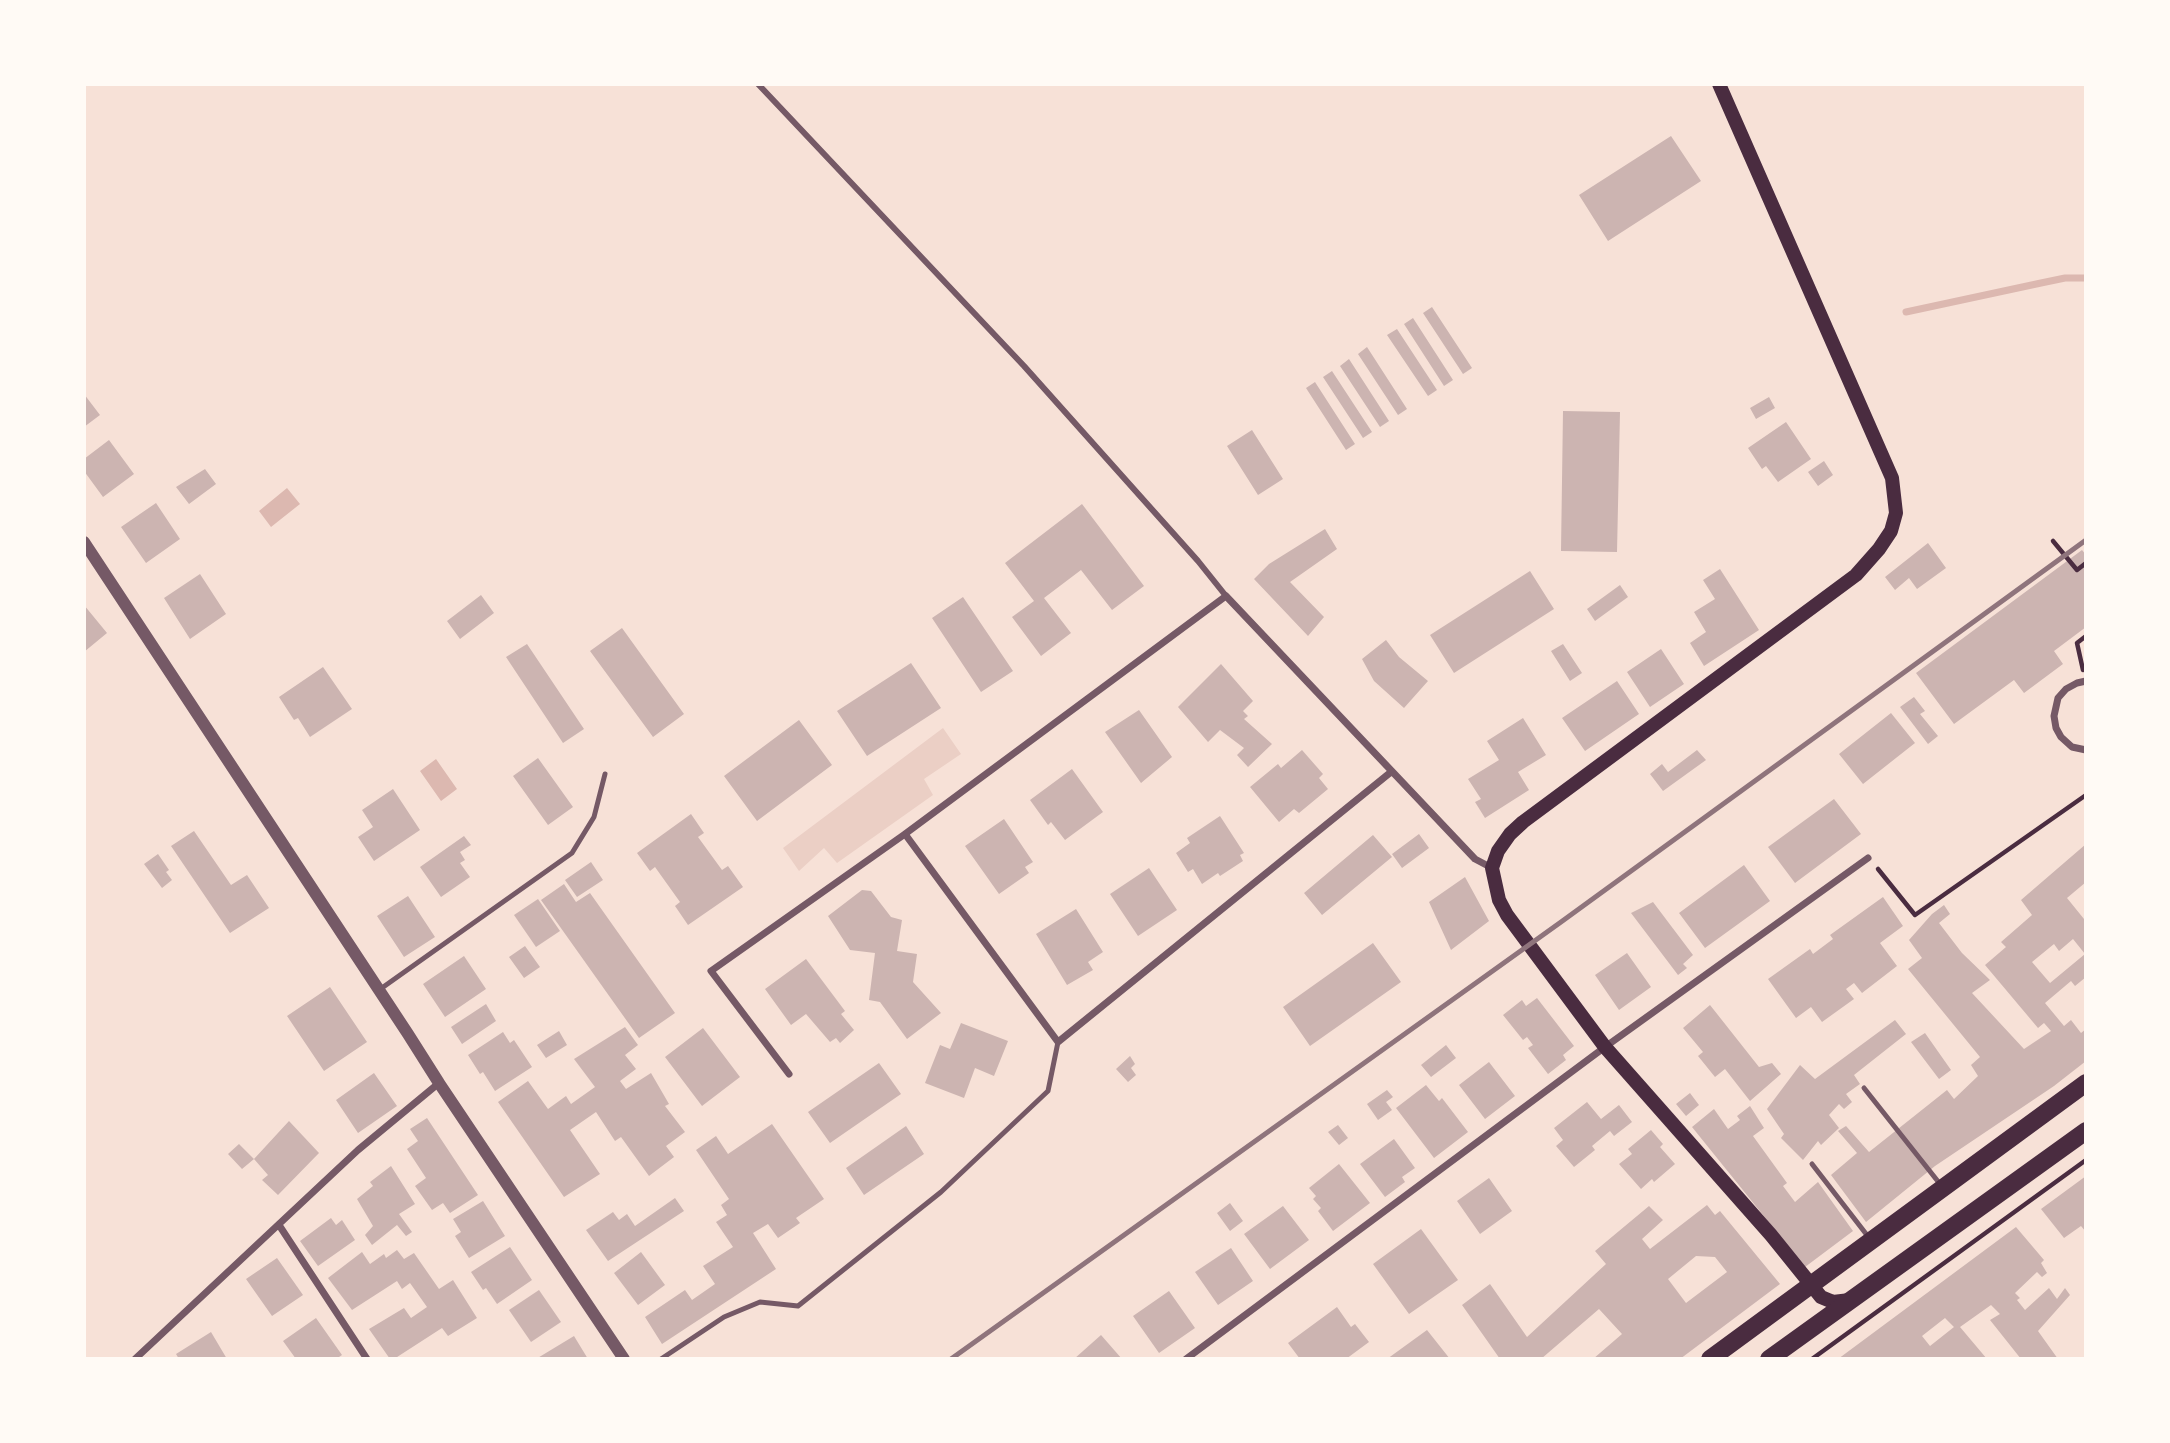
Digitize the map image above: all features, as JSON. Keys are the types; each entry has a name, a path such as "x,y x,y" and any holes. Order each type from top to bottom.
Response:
{"main road":[{"path":"1719,84 1892,478 1896,513 1891,531 1856,575 1523,822 1498,851 1492,868 1499,900 1507,915 1605,1047 1771,1235 1810,1286 1826,1300 1852,1300"},
{"path":"1710,1359 2086,1083"},
{"path":"1769,1359 2086,1131"}],"street":[{"path":"758,84 1024,366 1226,596 1475,859 1492,868"},
{"path":"84,542 439,1083 624,1359"},
{"path":"789,1074 711,971 905,834 1226,596"},
{"path":"2085,751 2072,747 2061,737 2054,716 2058,698 2066,689 2086,681"},
{"path":"905,834 1058,1042 1391,772"},
{"path":"1186,1359 1605,1047 1868,858"},
{"path":"135,1359 358,1150 439,1083"},
{"path":"279,1225 367,1359"}],"lane":[{"path":"379,989 572,853 594,817 605,774"},
{"path":"661,1359 724,1317 760,1302 798,1306 941,1192 1048,1091 1058,1042"},
{"path":"1864,1088 1943,1188"},
{"path":"1812,1164 1872,1241"}],"path":[{"path":"2053,541 2077,570 2086,563"},
{"path":"2086,636 2077,643 2086,681"},
{"path":"1868,858 1915,915 2086,795"},
{"path":"1812,1359 2086,1160"}],"shaded area":[{"path":"287,488 300,504 271,527 259,511"},
{"path":"943,728 961,754 924,779 933,795 837,863 824,848 799,871 783,848"},
{"path":"436,759 457,789 441,801 420,771"}],"building":[{"path":"1671,136 1701,181 1608,241 1579,195"},
{"path":"1432,307 1472,368 1463,374 1423,313"},
{"path":"1413,318 1453,380 1444,386 1404,324"},
{"path":"1397,329 1437,390 1428,396 1387,335"},
{"path":"1367,347 1407,409 1398,415 1358,354"},
{"path":"1349,359 1389,421 1380,427 1340,366"},
{"path":"1332,371 1372,432 1363,438 1323,377"},
{"path":"1315,382 1355,444 1346,450 1306,388"},
{"path":"84,394 100,415 84,427"},
{"path":"1769,397 1775,408 1756,419 1750,408"},
{"path":"1563,411 1620,412 1617,552 1561,551"},
{"path":"1786,422 1811,459 1778,482 1766,466 1762,469 1748,448"},
{"path":"1252,430 1283,479 1258,495 1227,446"},
{"path":"109,440 134,474 103,497 84,471 84,459"},
{"path":"1824,461 1833,475 1818,486 1808,472"},
{"path":"205,469 216,484 189,504 176,487"},
{"path":"156,503 180,539 146,563 121,527"},
{"path":"1082,504 1144,586 1112,610 1081,570 1044,598 1071,633 1041,656 1012,617 1034,601 1005,563"},
{"path":"1325,529 1337,549 1290,582 1324,617 1308,636 1254,579 1269,564"},
{"path":"1928,543 1946,568 1917,589 1909,578 1895,590 1885,577"},
{"path":"2082,550 2086,555 2086,627 2054,651 2063,664 2024,693 2014,680 1954,724 1916,673"},
{"path":"1720,569 1759,630 1704,666 1690,643 1706,632 1694,612 1715,599 1703,580"},
{"path":"1530,571 1554,609 1454,673 1430,635"},
{"path":"200,574 226,614 190,639 164,598"},
{"path":"1620,585 1628,597 1595,621 1587,609"},
{"path":"481,595 494,613 460,639 447,621"},
{"path":"963,597 1013,671 981,692 932,618"},
{"path":"84,605 107,633 84,652"},
{"path":"622,628 684,714 653,737 590,651"},
{"path":"1386,640 1399,657 1428,681 1404,708 1374,681 1362,659"},
{"path":"527,644 584,729 563,743 506,657"},
{"path":"1563,644 1582,673 1570,681 1551,651"},
{"path":"1661,649 1684,684 1650,707 1627,672"},
{"path":"911,663 941,708 867,756 837,711"},
{"path":"1221,664 1253,701 1243,711 1248,716 1244,719 1272,744 1248,767 1237,755 1244,748 1220,730 1208,742 1178,707"},
{"path":"323,667 352,709 310,737 298,718 294,720 279,697"},
{"path":"1617,681 1639,714 1585,751 1562,718"},
{"path":"1914,697 1925,711 1920,714 1938,736 1928,744 1900,707"},
{"path":"1139,710 1172,757 1141,783 1105,732"},
{"path":"1891,713 1915,743 1863,784 1839,754"},
{"path":"1523,718 1546,755 1518,772 1529,790 1485,818 1475,802 1481,799 1468,779 1499,760 1487,741"},
{"path":"799,720 832,765 757,821 724,776"},
{"path":"1302,750 1323,774 1319,778 1328,789 1299,813 1294,809 1279,822 1250,787 1278,764 1281,768"},
{"path":"1697,750 1706,760 1663,791 1650,774 1662,764 1668,772"},
{"path":"538,758 573,807 548,825 513,776"},
{"path":"1072,769 1103,812 1065,840 1051,822 1048,825 1030,800"},
{"path":"393,789 420,830 374,861 358,837 373,827 362,810"},
{"path":"1834,799 1861,834 1795,883 1768,847"},
{"path":"691,814 704,833 698,837 722,870 728,866 743,887 688,925 675,906 680,902 655,867 650,871 637,853"},
{"path":"1220,816 1244,853 1240,855 1243,861 1202,884 1193,869 1188,872 1176,853 1190,843 1187,838"},
{"path":"1004,819 1033,862 1025,867 1029,873 999,894 965,846"},
{"path":"194,831 231,885 247,875 269,908 230,933 171,846"},
{"path":"1419,834 1429,848 1402,868 1392,854"},
{"path":"1373,835 1392,857 1322,915 1304,893"},
{"path":"464,836 471,845 460,852 465,860 460,863 470,877 441,897 420,867"},
{"path":"2086,844 2086,882 2067,898 2084,919 2086,918 2086,977 2075,986 2071,981 2045,1003 2064,1026 2071,1020 2081,1033 2086,1029 2086,1061 2054,1086 1935,1166 1866,1222 1831,1175 1857,1153 1838,1131 1846,1126 1869,1152 1947,1090 1954,1099 1978,1076 1971,1065 1980,1057 1908,969 1922,958 1909,940 1932,914 1944,905 1950,914 1939,923 1962,953 1990,980 1972,993 2024,1049 2051,1031 2044,1023 2038,1028 1985,965 2006,947 2001,942 2032,915 2021,900","holes":["2073,939 2085,954 2050,983 2032,962 2054,944 2059,951"]},
{"path":"158,854 172,880 162,888 144,864"},
{"path":"591,862 603,880 577,897 565,880"},
{"path":"1744,865 1770,901 1705,948 1679,913"},
{"path":"1149,868 1177,910 1138,936 1110,894"},
{"path":"1465,877 1489,921 1451,950 1429,902"},
{"path":"564,884 576,902 590,893 675,1013 639,1038 541,900"},
{"path":"862,890 871,891 891,917 902,920 897,951 917,954 913,982 941,1013 907,1039 880,1002 869,1000 875,953 850,950 828,916"},
{"path":"408,896 435,937 404,957 377,916"},
{"path":"1883,897 1903,926 1880,943 1897,966 1862,993 1854,983 1846,989 1854,999 1822,1022 1811,1007 1796,1018 1768,979 1810,949 1813,954 1833,939 1830,935"},
{"path":"538,899 560,931 536,947 514,915"},
{"path":"1653,902 1693,955 1683,964 1687,968 1678,975 1631,913"},
{"path":"1076,909 1103,952 1088,962 1093,970 1067,985 1036,934"},
{"path":"1373,943 1401,982 1310,1046 1283,1007"},
{"path":"525,946 540,967 524,978 509,957"},
{"path":"1627,953 1651,987 1619,1010 1595,975"},
{"path":"464,956 486,989 445,1017 423,984"},
{"path":"806,959 845,1011 841,1014 854,1030 840,1043 836,1038 830,1042 806,1014 791,1025 765,989"},
{"path":"330,987 367,1042 324,1071 287,1016"},
{"path":"1537,998 1574,1046 1563,1055 1566,1060 1548,1074 1528,1048 1533,1045 1527,1037 1523,1040 1503,1015 1522,1000 1526,1006"},
{"path":"486,1004 496,1021 462,1044 451,1027"},
{"path":"1710,1005 1759,1067 1772,1063 1781,1074 1750,1101 1725,1069 1715,1077 1698,1056 1703,1052 1683,1028"},
{"path":"1895,1020 1906,1034 1854,1075 1860,1084 1846,1094 1852,1102 1844,1109 1839,1104 1829,1115 1839,1128 1821,1145 1818,1141 1803,1160 1781,1138 1784,1134 1767,1109 1800,1065 1815,1079"},
{"path":"961,1023 1008,1041 994,1076 975,1068 964,1098 925,1083 940,1045 950,1049"},
{"path":"625,1027 638,1045 625,1055 636,1069 620,1081 626,1089 651,1073 669,1104 665,1106 685,1132 666,1146 674,1157 649,1176 621,1137 615,1141 596,1112 570,1130 600,1174 564,1197 498,1102 528,1081 548,1109 566,1096 571,1104 595,1087 574,1059"},
{"path":"703,1028 740,1077 702,1106 665,1057"},
{"path":"559,1031 567,1045 546,1058 537,1045"},
{"path":"503,1032 510,1043 514,1040 532,1067 495,1091 468,1055"},
{"path":"1925,1033 1951,1070 1939,1079 1911,1042"},
{"path":"1446,1045 1456,1058 1431,1077 1421,1065"},
{"path":"1130,1056 1135,1064 1131,1068 1136,1075 1128,1082 1116,1069"},
{"path":"1489,1062 1515,1096 1485,1119 1459,1085"},
{"path":"879,1063 901,1094 830,1143 808,1112"},
{"path":"374,1073 397,1106 358,1133 336,1100"},
{"path":"1426,1085 1439,1101 1442,1098 1468,1132 1434,1158 1396,1108"},
{"path":"1387,1090 1393,1097 1386,1102 1392,1110 1378,1120 1367,1104"},
{"path":"1690,1093 1699,1105 1686,1116 1676,1104"},
{"path":"1587,1102 1601,1119 1619,1105 1632,1122 1614,1136 1610,1131 1592,1146 1595,1150 1574,1167 1556,1146 1563,1140 1554,1128"},
{"path":"1750,1106 1764,1128 1753,1136 1787,1183 1783,1186 1795,1202 1818,1182 1853,1231 1805,1267 1692,1127 1714,1109 1728,1129 1740,1120 1737,1116"},
{"path":"427,1118 478,1195 450,1213 443,1203 432,1210 415,1186 426,1178 407,1149 418,1141 410,1129"},
{"path":"289,1121 319,1153 278,1195 262,1180 268,1175 254,1159"},
{"path":"772,1124 824,1199 796,1218 800,1223 778,1238 768,1224 753,1233 776,1269 662,1344 645,1317 685,1290 692,1300 715,1284 703,1266 733,1247 716,1222 727,1215 721,1205 729,1199 696,1150 716,1136 728,1154"},
{"path":"1338,1125 1348,1138 1339,1145 1328,1132"},
{"path":"906,1126 924,1154 864,1195 846,1168"},
{"path":"1651,1130 1663,1144 1660,1147 1675,1164 1641,1189 1619,1164 1632,1154 1628,1149"},
{"path":"1394,1139 1415,1168 1402,1177 1405,1182 1385,1197 1360,1164"},
{"path":"239,1144 254,1159 242,1169 228,1154"},
{"path":"1339,1164 1370,1203 1333,1231 1318,1211 1321,1208 1313,1199 1316,1196 1309,1188"},
{"path":"391,1166 415,1204 399,1214 412,1232 406,1236 397,1225 372,1245 365,1235 373,1226 357,1199 373,1186 370,1182"},
{"path":"2086,1176 2086,1232 2081,1226 2064,1238 2041,1209"},
{"path":"1489,1178 1512,1211 1480,1234 1457,1201"},
{"path":"675,1198 684,1211 608,1261 586,1230 613,1212 619,1220 627,1214 635,1226"},
{"path":"483,1201 505,1236 469,1258 455,1236 461,1232 453,1219"},
{"path":"1230,1203 1243,1221 1230,1231 1217,1213"},
{"path":"1707,1205 1715,1215 1720,1211 1780,1284 1680,1359 1593,1359 1622,1334 1599,1309 1541,1359 1500,1359 1462,1305 1490,1284 1527,1337 1606,1264 1595,1251 1649,1206 1663,1220 1642,1239 1650,1249","holes":["1696,1256 1715,1257 1727,1272 1686,1303 1668,1279"]},
{"path":"1283,1206 1309,1240 1270,1269 1244,1234"},
{"path":"331,1218 336,1225 342,1220 355,1240 318,1266 300,1241"},
{"path":"2016,1227 2044,1260 2041,1263 2047,1273 2042,1277 2037,1272 2015,1293 2020,1298 2017,1300 2025,1310 2049,1288 2057,1299 2065,1288 2070,1295 2038,1331 2058,1359 2021,1359 1990,1320 2000,1314 1991,1305 1960,1327 1987,1359 1838,1359","holes":["1945,1318 1954,1327 1930,1346 1922,1336"]},
{"path":"1421,1229 1458,1280 1409,1314 1373,1264"},
{"path":"510,1247 532,1280 497,1304 471,1272"},
{"path":"1231,1248 1253,1281 1218,1305 1195,1272"},
{"path":"397,1250 404,1259 414,1253 439,1289 453,1280 477,1318 448,1336 442,1328 390,1359 369,1329 404,1308 411,1318 427,1307 410,1283 402,1289 397,1281 352,1310 328,1278 362,1252 370,1264 384,1254 386,1258"},
{"path":"641,1252 665,1285 638,1305 614,1273"},
{"path":"277,1258 303,1295 272,1316 246,1279"},
{"path":"539,1290 561,1322 531,1342 509,1310"},
{"path":"1169,1291 1195,1328 1159,1353 1133,1316"},
{"path":"1337,1307 1351,1327 1355,1324 1369,1342 1346,1359 1300,1359 1288,1343"},
{"path":"316,1318 342,1355 336,1359 296,1359 283,1341"},
{"path":"1427,1330 1450,1359 1387,1359"},
{"path":"211,1332 227,1359 179,1359 176,1354"},
{"path":"1101,1335 1122,1359 1074,1359"},
{"path":"574,1336 588,1359 536,1359"}],"waterway":[{"path":"1906,312 2065,278 2086,278"}],"railway":[{"path":"951,1359 1561,922 2086,540"}]}
